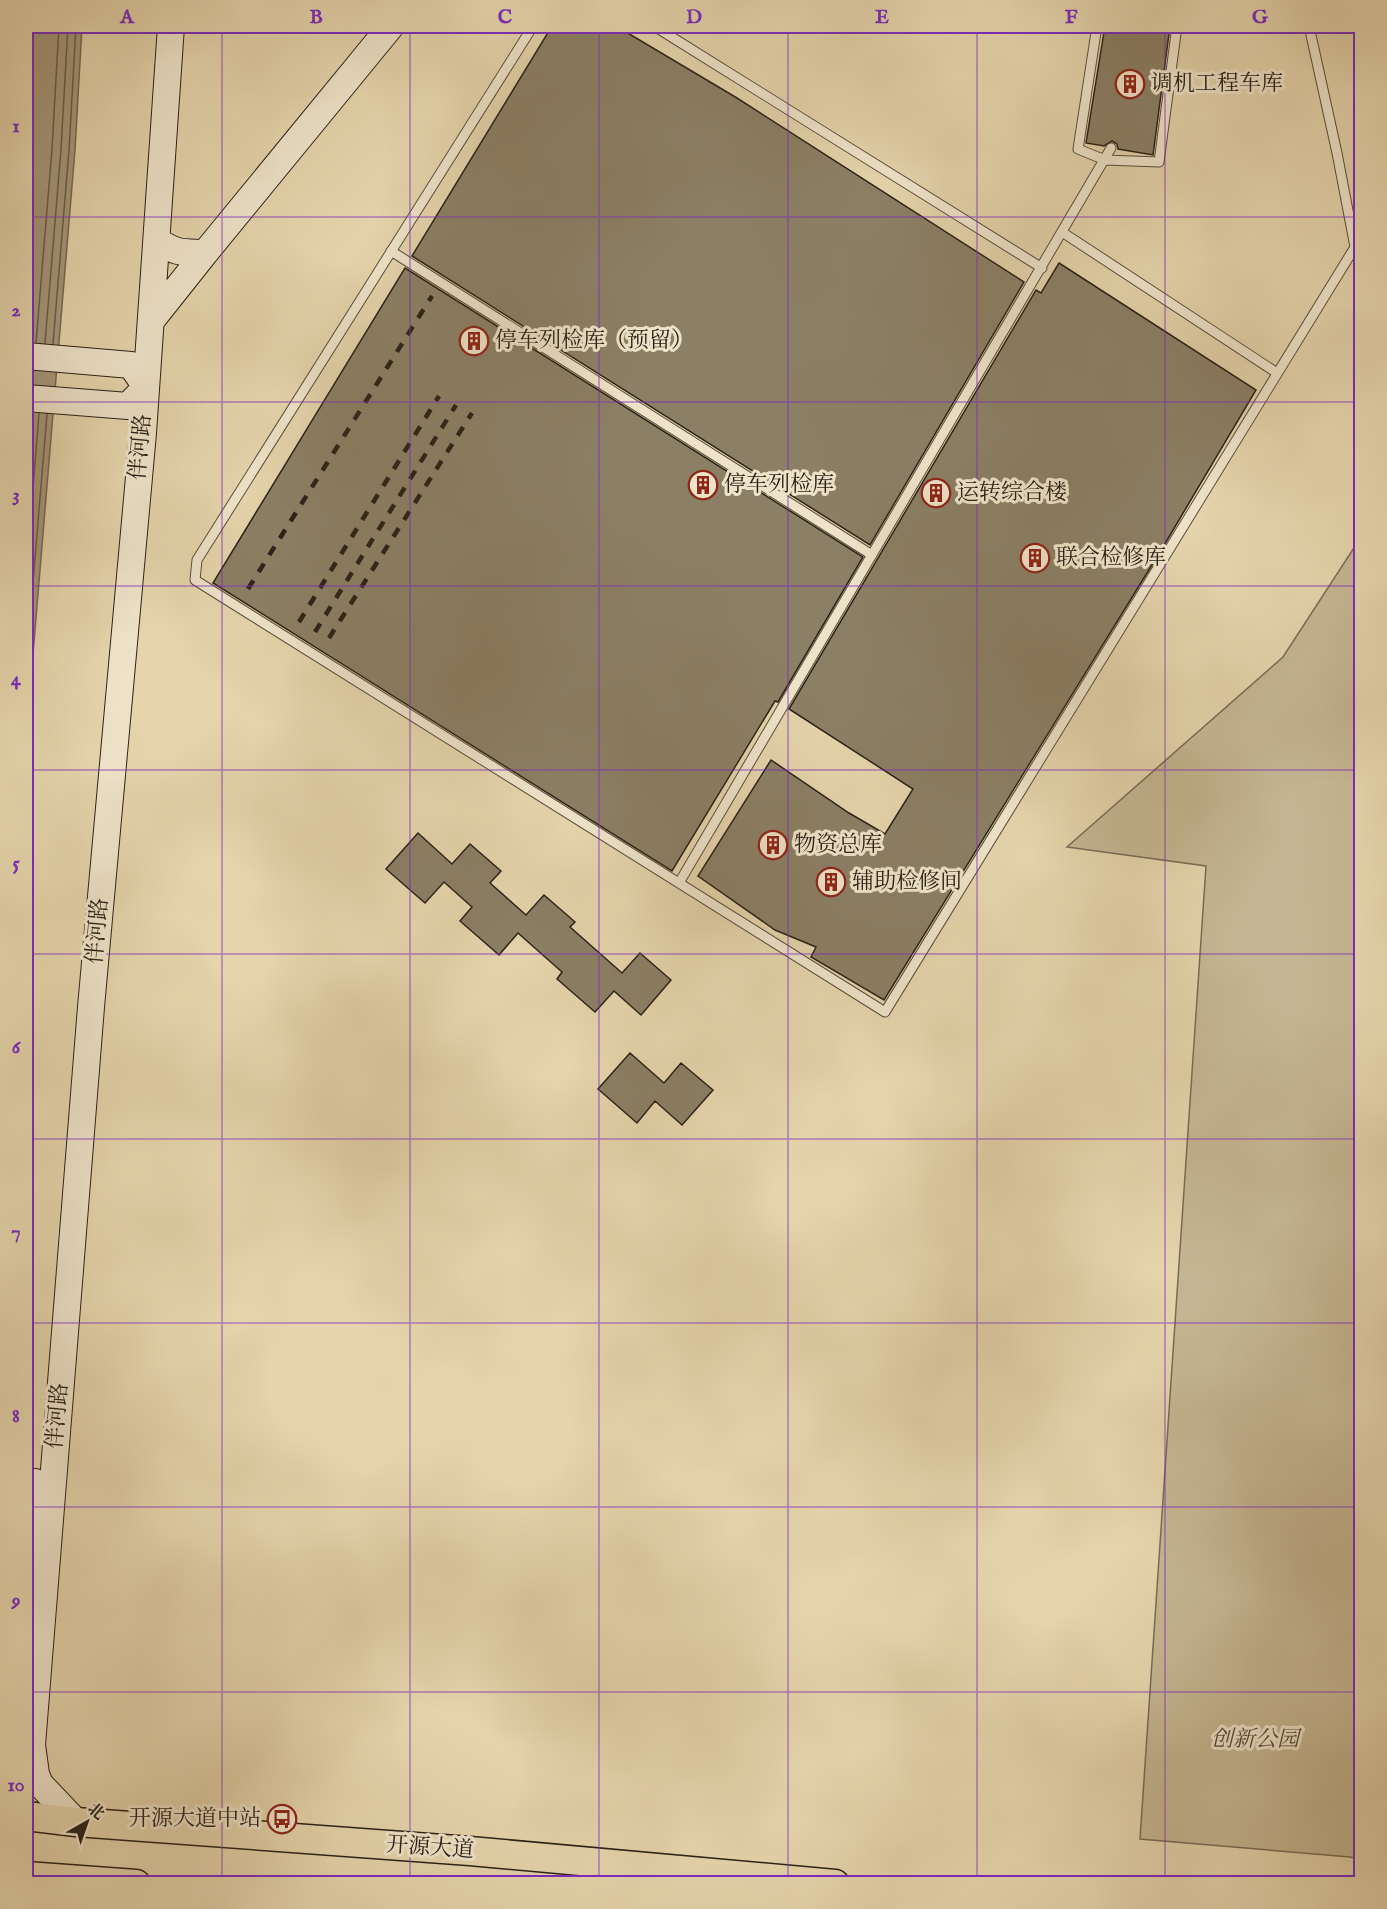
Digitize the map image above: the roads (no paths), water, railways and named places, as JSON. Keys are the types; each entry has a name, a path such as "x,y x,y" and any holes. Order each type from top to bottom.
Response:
{"main road":[{"name":"开源大道","path":"26,1816 76,1822 470,1851 665,1875 835,1884"},
{"path":"26,1876 67,1882 136,1884"}],"street":[{"name":"伴河路","path":"26,1578 128,406 155,26"},
{"name":"伴河路","path":"76,1822 40,1784 36,1774 32,1745 91,1007 146,387 171,26"},
{"path":"151,321 391,26"},
{"path":"157,241 174,252 205,253"},
{"path":"26,356 131,365 146,387 128,406 26,398"}],"lane":[{"path":"533,26 197,560 195,580 885,1012 1355,247 1309,26"},
{"path":"654,26 1042,268"},
{"path":"1097,26 1078,149 1105,160 1159,162 1177,26"},
{"path":"679,883 1111,148"},
{"path":"1062,232 1277,373"},
{"path":"391,251 873,555"}],"water":[{"path":"26,26 82,26 75,150 26,738"}],"railway":[{"path":"248,589 432,296"},
{"path":"299,622 439,396"},
{"path":"315,632 456,405"},
{"path":"329,638 472,413"}],"place":[{"name":"调机工程车库","path":"1130,84"},
{"name":"停车列检库（预留）","path":"474,341"},
{"name":"停车列检库","path":"703,485"},
{"name":"运转综合楼","path":"936,493"},
{"name":"联合检修库","path":"1035,558"},
{"name":"物资总库","path":"773,845"},
{"name":"辅助检修间","path":"831,882"},
{"name":"开源大道中站","path":"282,1819"}],"park label":[{"name":"创新公园","path":"1255,1740"}]}
